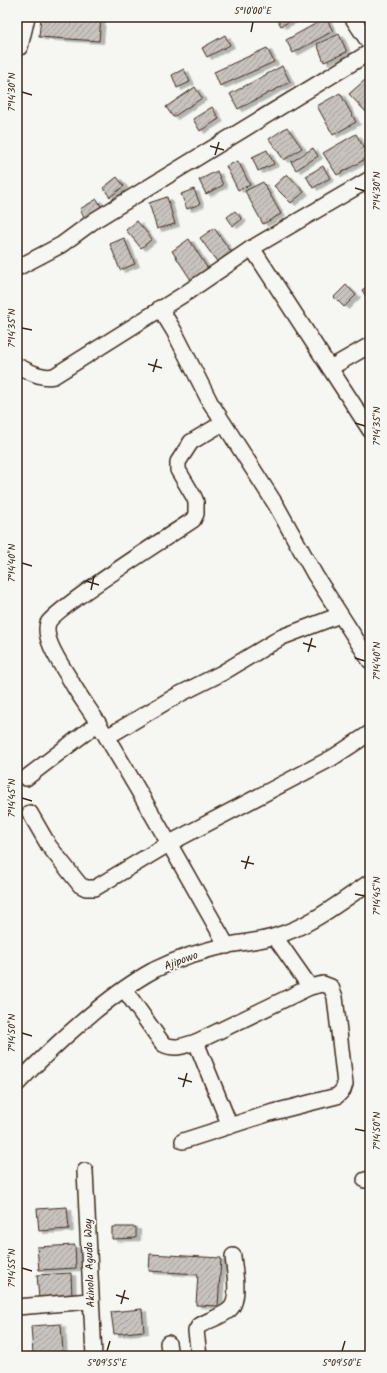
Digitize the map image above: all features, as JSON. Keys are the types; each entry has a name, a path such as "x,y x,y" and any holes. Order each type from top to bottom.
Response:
{"street":[{"path":"20,47 27,17"},
{"path":"352,17 370,44"},
{"path":"17,268 61,245 95,220 370,52"},
{"path":"17,366 47,378 54,376 252,248 370,179"},
{"path":"252,248 370,430"},
{"path":"160,308 223,423 276,505 301,552 370,661"},
{"path":"330,368 370,345"},
{"path":"223,423 191,442 178,462 178,470 194,497 196,514 193,520 135,558 49,621 47,630 48,640 74,686 170,843 227,946"},
{"path":"107,738 176,696 222,673 282,636 340,615"},
{"path":"26,778 98,723"},
{"path":"30,813 49,846 80,885 86,888 95,888 170,843 332,758 370,733"},
{"name":"Ajipowo","path":"17,1084 75,1028 124,989 155,970 198,953 275,937 310,923 370,882"},
{"path":"275,937 310,987"},
{"path":"124,989 163,1044 170,1048 179,1048 196,1042 310,987 323,984 331,987 335,997 345,1084 343,1090 337,1096 270,1113 183,1141"},
{"path":"196,1042 230,1126"},
{"name":"Akinola Aguda Way","path":"85,1171 90,1301 94,1356"},
{"path":"199,1356 196,1331 199,1326 230,1310 235,1303 236,1294 233,1256"},
{"path":"17,1307 90,1301"}],"building":[{"path":"41,17 101,17 99,41 39,37"},
{"path":"276,17 298,17 281,26"},
{"path":"326,18 333,31 293,53 286,40"},
{"path":"339,34 347,52 324,62 317,44"},
{"path":"225,35 230,45 207,57 202,48"},
{"path":"267,48 274,62 220,86 214,72"},
{"path":"282,66 290,82 238,109 230,94"},
{"path":"184,69 190,82 177,88 172,75"},
{"path":"365,80 370,85 370,109 366,112 349,94"},
{"path":"195,87 202,98 173,117 166,107"},
{"path":"340,93 356,122 333,135 317,106"},
{"path":"212,107 219,119 200,131 193,119"},
{"path":"287,127 302,148 284,160 269,139"},
{"path":"356,134 369,157 337,175 323,153"},
{"path":"313,148 318,156 296,170 291,162"},
{"path":"267,150 274,164 258,171 252,157"},
{"path":"238,161 250,185 238,190 226,166"},
{"path":"323,166 330,178 313,188 306,176"},
{"path":"217,171 223,185 206,194 199,180"},
{"path":"287,174 304,192 291,203 274,186"},
{"path":"117,177 124,186 110,197 103,188"},
{"path":"263,182 281,214 263,224 245,191"},
{"path":"194,189 200,204 187,209 181,194"},
{"path":"167,197 175,224 157,229 149,203"},
{"path":"97,199 102,208 84,218 80,209"},
{"path":"235,211 242,219 233,226 227,217"},
{"path":"137,221 152,239 141,248 126,230"},
{"path":"214,228 232,253 218,263 200,238"},
{"path":"124,238 135,264 120,270 110,244"},
{"path":"189,239 208,269 191,280 172,251"},
{"path":"346,285 356,295 344,307 334,297"},
{"path":"370,285 370,303 362,290"},
{"path":"67,1207 69,1229 39,1231 37,1209"},
{"path":"112,1227 136,1227 136,1238 112,1239"},
{"path":"75,1245 76,1268 39,1270 37,1247"},
{"path":"150,1254 221,1258 218,1306 196,1305 198,1274 149,1271"},
{"path":"71,1273 72,1298 39,1299 37,1275"},
{"path":"142,1309 144,1331 114,1334 111,1312"},
{"path":"61,1324 63,1352 33,1354 31,1326"}]}
